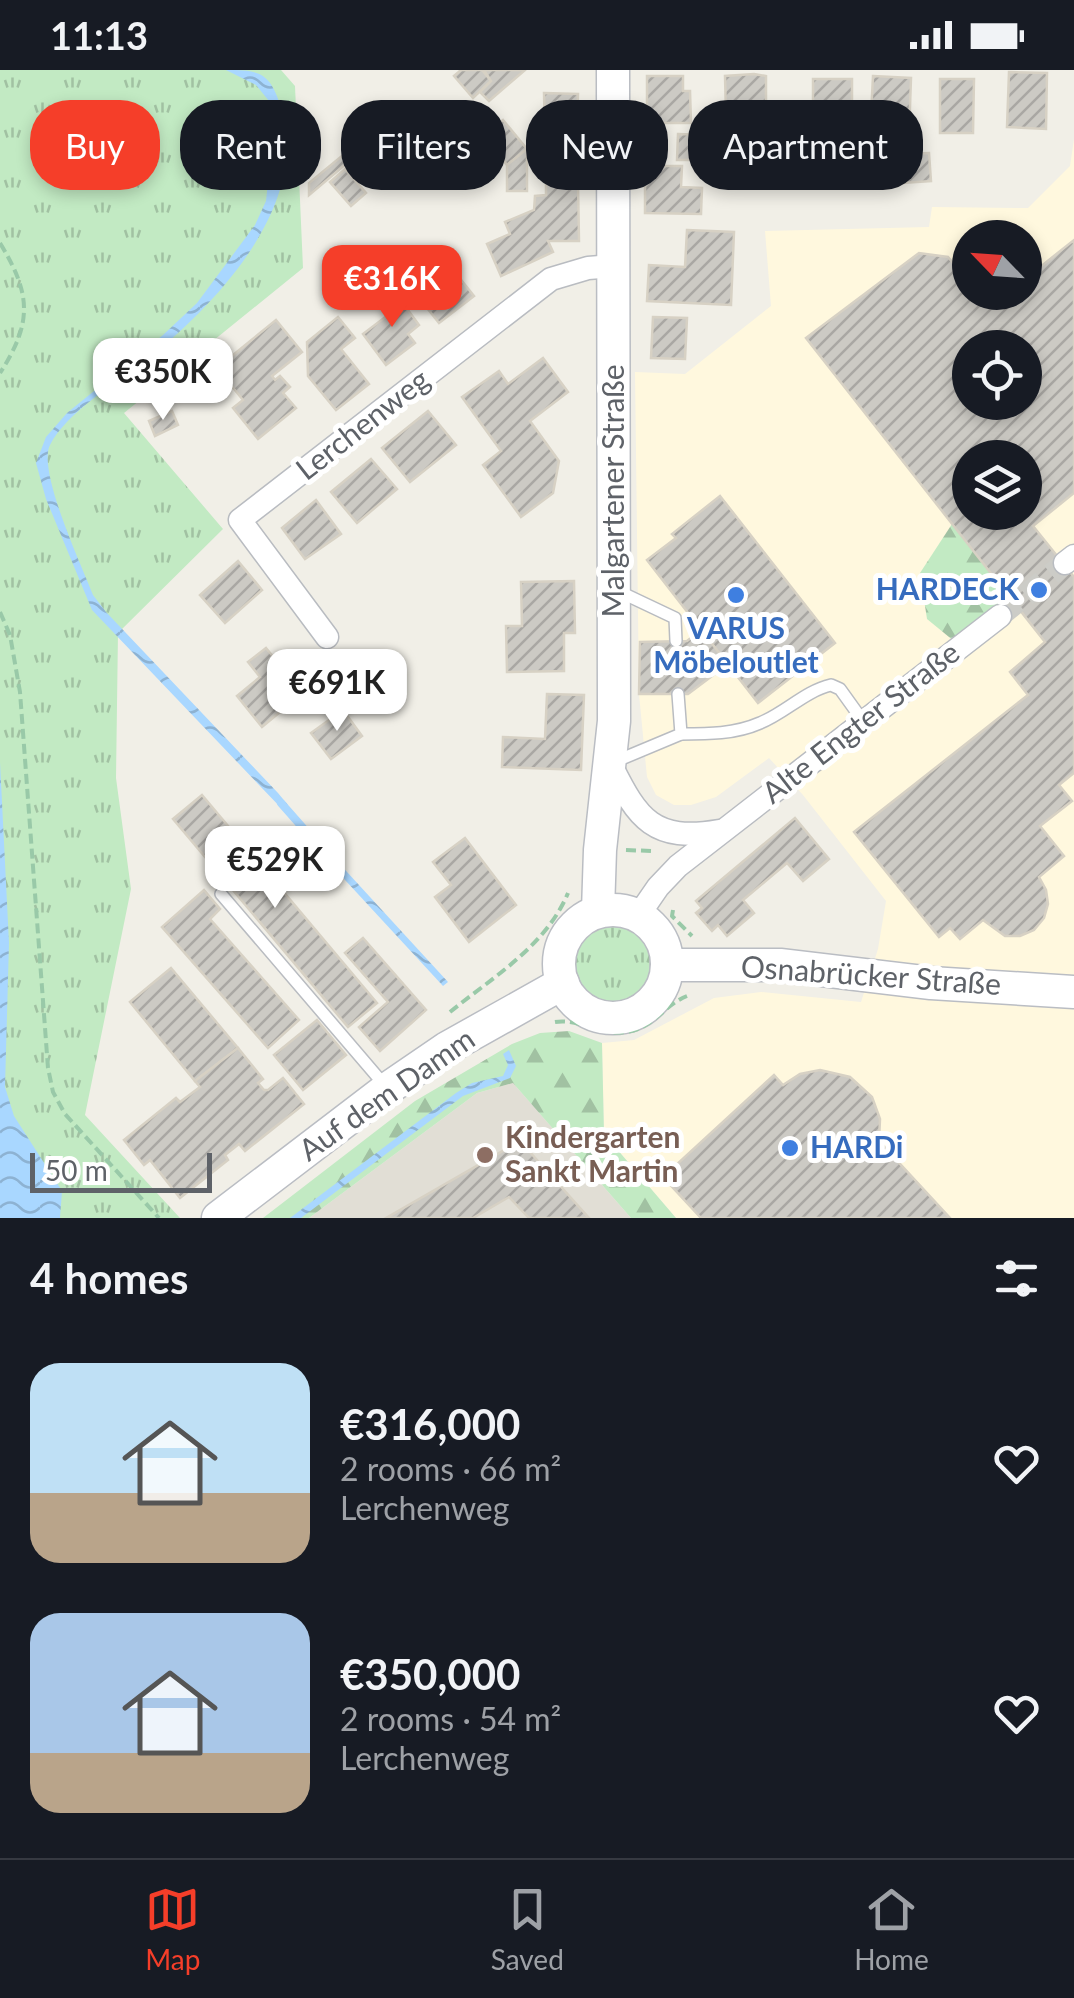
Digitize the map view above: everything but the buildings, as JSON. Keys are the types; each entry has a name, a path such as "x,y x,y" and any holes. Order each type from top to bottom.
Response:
{"main road":[{"name":"Malgartener Straße","path":"598,911 610,764 615,590 613,70"},
{"path":"616,910 638,916 658,933 666,948 664,984 654,1000 640,1011 604,1018 586,1011 572,1000 562,984 561,948 569,932 598,911 616,910"},
{"name":"Osnabrücker Straße","path":"668,965 780,965 912,981 1074,992"},
{"name":"Auf dem Damm","path":"218,1218 447,1048 562,984"}],"street":[{"name":"Lerchenweg","path":"328,636 240,520 551,279 588,268 613,266"},
{"name":"Alte Engter Straße","path":"638,916 668,876 1000,616"},
{"path":"610,764 628,799 651,824 690,836 723,831"}],"lane":[{"path":"615,590 674,618 676,641"},
{"path":"610,764 681,734 716,734 762,722 831,685 840,690 863,721"},
{"path":"678,694 681,734"},
{"path":"221,894 387,1089"}],"path":[{"path":"0,243 15,267 25,296 24,320 15,349 0,373"},
{"path":"0,612 10,635 20,692 53,1092 65,1114 159,1218"},
{"path":"445,1016 532,946 549,928 570,887"},
{"path":"674,904 672,916 689,935 699,939"},
{"path":"552,1023 568,1020 600,1032 627,1032 652,1023 680,998 693,994"}],"shaded area":[{"path":"1074,139 1074,1218 676,1218 604,1134 602,1043 634,1040 714,998 761,992 861,1002 878,949 886,901 769,758 716,797 691,805 674,805 656,795 647,777 639,694 635,372 685,374 771,306 765,231 929,227 932,207 1028,208 1070,166"},
{"name":"Kindergarten Sankt Martin","path":"513,1083 631,1218 309,1218 477,1093"}],"green space":[{"path":"0,70 281,70 295,86 296,100 180,100 180,190 300,190 303,268 124,413 223,529 118,633 116,778 131,889 85,1115 180,1218 0,1218"},
{"path":"952,524 952,530 957,530 1015,604 960,646 927,619 920,573"},
{"path":"605,924 621,924 646,941 652,963 646,985 635,996 621,1002 605,1002 580,985 574,971 574,955 591,930"},
{"path":"569,1031 602,1043 604,1134 676,1218 631,1218 513,1083 477,1093 309,1218 263,1218 415,1101 512,1044 540,1033"}],"water":[{"path":"226,70 262,76 278,100 268,100 256,85"},
{"path":"267,190 279,190 251,250 227,282 173,338 68,421 50,445 48,458 55,496 93,595 278,793 288,805 283,810 92,610 46,499 36,463 46,437 67,413 197,303 255,225"},
{"path":"0,762 9,943 5,1087 14,1116 62,1191 60,1218 0,1218"},
{"path":"314,836 448,982 443,986 309,841"},
{"path":"509,1050 516,1066 510,1078 463,1096 301,1218 290,1218 456,1093 472,1083 503,1076 508,1065 503,1054"}],"waterway":[{"path":"281,803 318,845"}],"tunnel":[{"path":"1000,616 1065,563"}],"place":[{"name":"HARDECK","path":"1039,590"},
{"name":"VARUS Möbeloutlet","path":"736,595"},
{"name":"HARDi","path":"790,1148"},
{"name":"Kindergarten Sankt Martin","path":"485,1155"}]}
